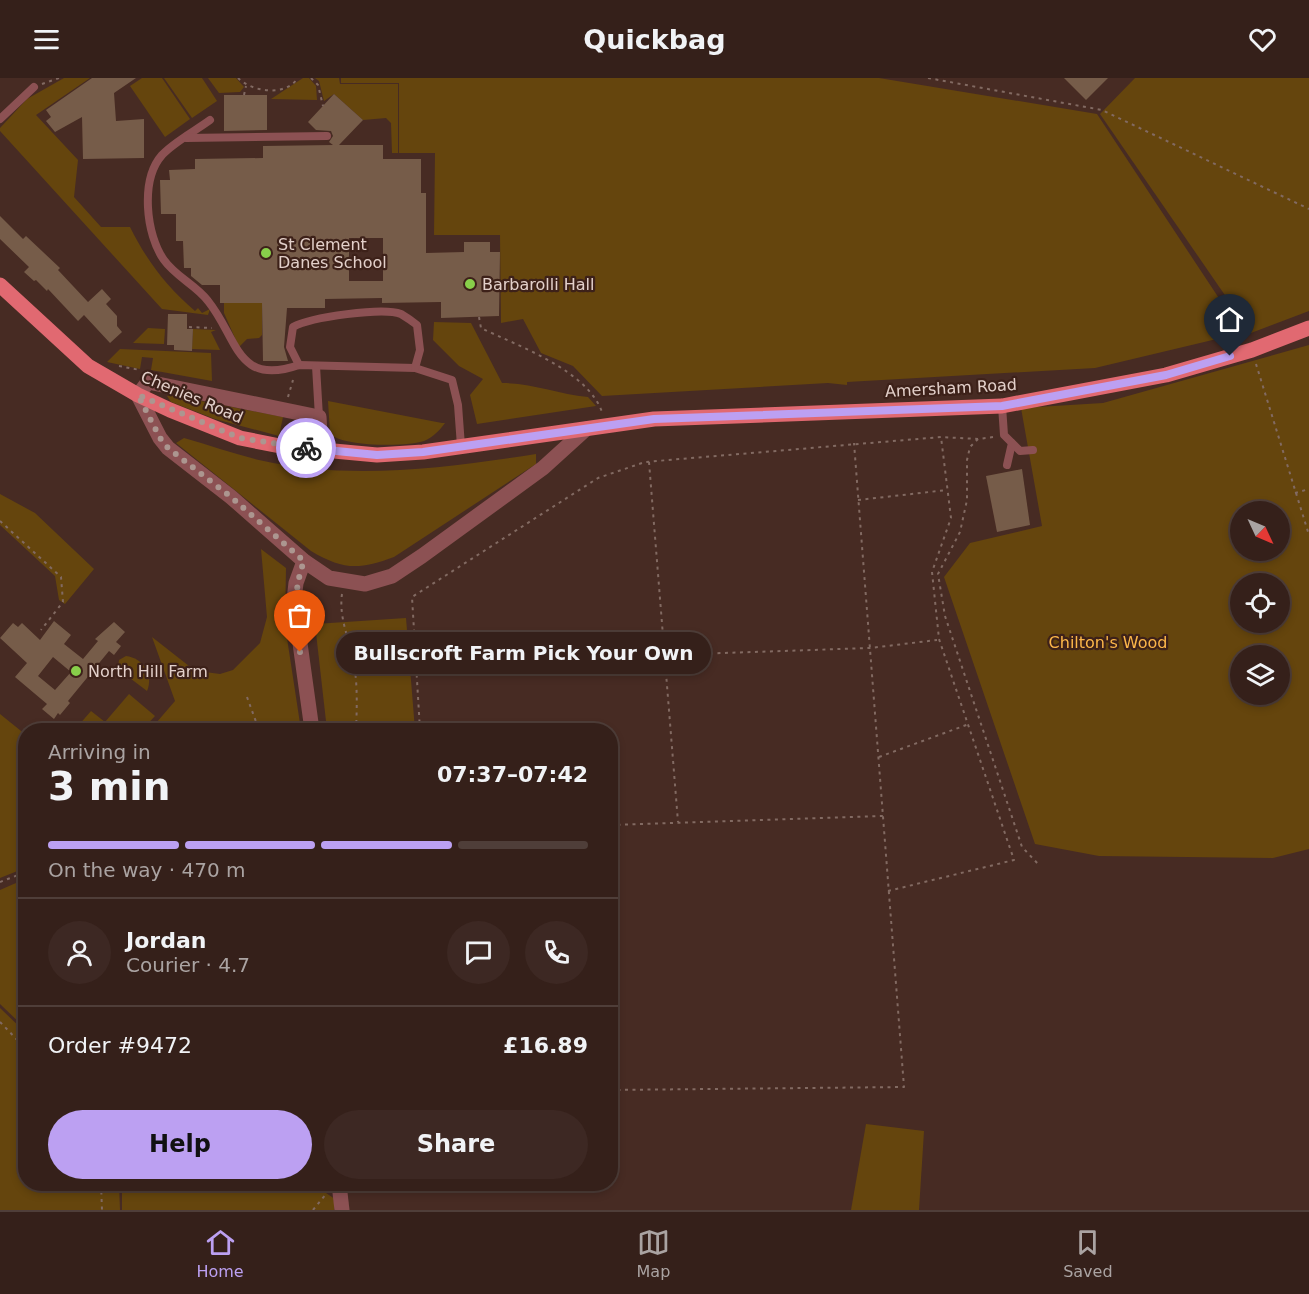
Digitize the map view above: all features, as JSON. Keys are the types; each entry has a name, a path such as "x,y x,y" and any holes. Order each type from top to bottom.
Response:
{"main road":[{"name":"Chenies Road","path":"1,288 88,366 138,395 240,438 280,446 377,455 423,452 586,429"},
{"name":"Amersham Road","path":"586,429 654,419 1002,406 1166,375 1252,350 1309,328"}],"street":[{"path":"321,450 319,417 148,382 138,395 160,438 168,448 231,497 304,561 329,578 365,584 392,576 415,561 543,468 586,429"},
{"path":"304,561 296,583 294,600 311,723"},
{"path":"340,1191 342,1210"}],"lane":[{"path":"0,119 34,87"},
{"path":"210,120 162,156 150,178 152,235 164,260 180,278 207,298 237,352 250,365 268,372 282,371 299,364 415,368 452,380 458,405 461,446"},
{"path":"186,138 327,136"},
{"path":"299,364 290,347 293,327 305,320 356,313 399,313 417,325 420,350 415,368"},
{"path":"316,366 319,417"},
{"path":"1002,406 1004,435 1020,450 1033,450"},
{"path":"1007,465 1012,443"}],"path":[{"path":"34,87 59,78"},
{"path":"238,78 246,86 268,90 282,89 298,78"},
{"path":"312,78 318,85 323,106"},
{"path":"928,78 1102,110 1309,209"},
{"path":"244,95 246,86"},
{"path":"479,317 481,328 574,377 588,389 600,405 608,426"},
{"path":"189,327 224,328"},
{"path":"1252,350 1294,493 1309,535"},
{"path":"117,366 149,372"},
{"path":"293,380 288,400 294,401"},
{"path":"420,723 412,597 598,478 649,462 854,443 941,437 978,440 1004,435"},
{"path":"888,891 1014,860 939,639 932,572 951,518 941,437"},
{"path":"978,440 970,447 967,460 967,500 960,532 938,574 945,616 1022,846 1040,866"},
{"path":"618,1090 904,1087 854,443"},
{"path":"649,462 678,822"},
{"path":"1294,493 1309,489"},
{"path":"858,500 947,490"},
{"path":"0,520 61,577 63,602 41,630"},
{"path":"343,582 340,603 344,630 352,655 358,703 357,723"},
{"path":"665,655 870,648 939,639"},
{"path":"246,697 256,723"},
{"path":"878,757 969,724"},
{"path":"618,825 883,816"},
{"path":"0,882 18,875"},
{"path":"0,1022 18,1041"},
{"path":"101,1191 102,1210"},
{"path":"313,1210 327,1193"}],"green space":[{"path":"64,78 90,78 36,115 78,160 74,197 101,227 130,227 150,262 166,282 195,311 198,308 202,313 210,309 208,315 162,309 0,131 0,128 27,99"},
{"path":"142,78 162,78 190,119 165,137 130,86"},
{"path":"164,78 202,78 217,101 192,118"},
{"path":"208,78 236,78 244,87 240,92 219,93"},
{"path":"303,78 309,78 316,86 317,100 271,99"},
{"path":"315,78 339,78 340,84 398,84 398,153 392,153 391,123 386,118 363,120 334,94 324,101 319,81"},
{"path":"341,78 879,78 1097,114 1242,333 1095,368 847,382 847,385 828,383 602,396 573,366 541,353 523,319 501,323 500,235 434,235 435,153 399,153 399,83 341,83"},
{"path":"1135,78 1309,78 1309,311 1251,333 1100,114"},
{"path":"224,303 262,303 262,335 259,338 247,339 239,347 224,313"},
{"path":"434,322 471,323 502,383 588,397 596,406 477,424 470,395 483,379 459,366 433,340"},
{"path":"148,328 165,329 164,344 133,343"},
{"path":"193,329 216,330 211,332 220,350 192,349"},
{"name":"Chilton's Wood","path":"1309,345 1309,849 1273,858 1099,856 1035,844 944,577 970,543 1042,526 1021,408 1103,403"},
{"path":"120,349 211,353 212,381 151,370 153,358 142,357 140,369 107,362"},
{"path":"167,396 283,417 279,436 215,419 171,402"},
{"path":"328,401 445,423 430,438 416,443 390,445 346,441 330,433"},
{"path":"184,438 259,460 328,470 432,468 536,454 536,464 394,557 371,564 351,566 333,562 311,551 176,443"},
{"path":"0,494 35,513 94,569 65,604 59,600 55,576 0,525"},
{"path":"261,549 286,568 285,625 300,723 156,723 175,701 152,637 189,666 205,672 220,674 233,670 260,643 267,617"},
{"path":"406,618 414,723 326,723 315,624"},
{"path":"126,656 137,660 146,668 149,679 147,691 118,669 119,660"},
{"path":"129,694 155,716 148,723 81,723 91,711 105,722"},
{"path":"0,714 18,729 18,871 0,878"},
{"path":"18,882 18,1021 0,1004 0,890"},
{"path":"0,1008 18,1025 18,1191 119,1191 120,1210 0,1210"},
{"path":"866,1124 924,1131 919,1210 851,1210"},
{"path":"122,1191 323,1191 335,1199 334,1210 122,1210"}],"building":[{"path":"92,78 136,78 114,93 116,121 144,119 144,158 83,159 82,117 55,132 46,121 51,117 46,110"},
{"path":"1064,78 1108,78 1086,100"},
{"name":"St Clement Danes School","path":"334,94 363,120 339,145 383,145 383,159 421,159 421,193 426,193 426,253 464,252 464,242 490,242 490,252 500,252 499,316 441,318 441,302 382,303 382,298 325,299 325,308 287,308 284,347 288,361 263,361 262,303 220,303 220,285 202,285 191,276 191,268 184,268 183,241 176,241 176,214 161,214 160,180 170,180 169,170 195,169 195,159 263,158 263,146 333,145 329,142 333,136 331,131 316,130 308,122","holes":["349,238 383,238 383,281 349,281"]},
{"path":"224,95 267,95 267,130 224,131"},
{"path":"0,216 23,239 26,236 60,268 58,270 88,302 102,289 111,299 106,304 117,316 117,326 122,332 110,343 84,315 78,321 48,289 47,291 24,272 29,267 0,239"},
{"path":"168,314 187,314 187,329 193,329 192,351 174,350 174,345 167,345"},
{"path":"1022,469 1030,525 997,532 986,476"},
{"name":"North Hill Farm","path":"54,621 71,635 64,644 83,659 98,641 95,639 114,622 125,632 116,642 121,646 114,655 109,651 68,701 70,703 54,719 42,709 47,704 15,677 27,663 0,638 13,623 18,627 22,623 40,640","holes":["53,657 71,672 55,690 38,676"]}],"way so far":[{"path":"300,652 294,600 296,583 304,561 231,497 168,448 160,438 138,395 240,438 280,446 306,448"}],"place":[{"name":"St Clement Danes School","path":"266,253"},
{"name":"Barbarolli Hall","path":"470,284"},
{"name":"Bullscroft Farm Pick Your Own","path":"300,652"},
{"name":"North Hill Farm","path":"76,671"}],"route":[{"path":"306,448 377,455 423,452 654,419 1002,406 1166,375 1230,356"}]}
